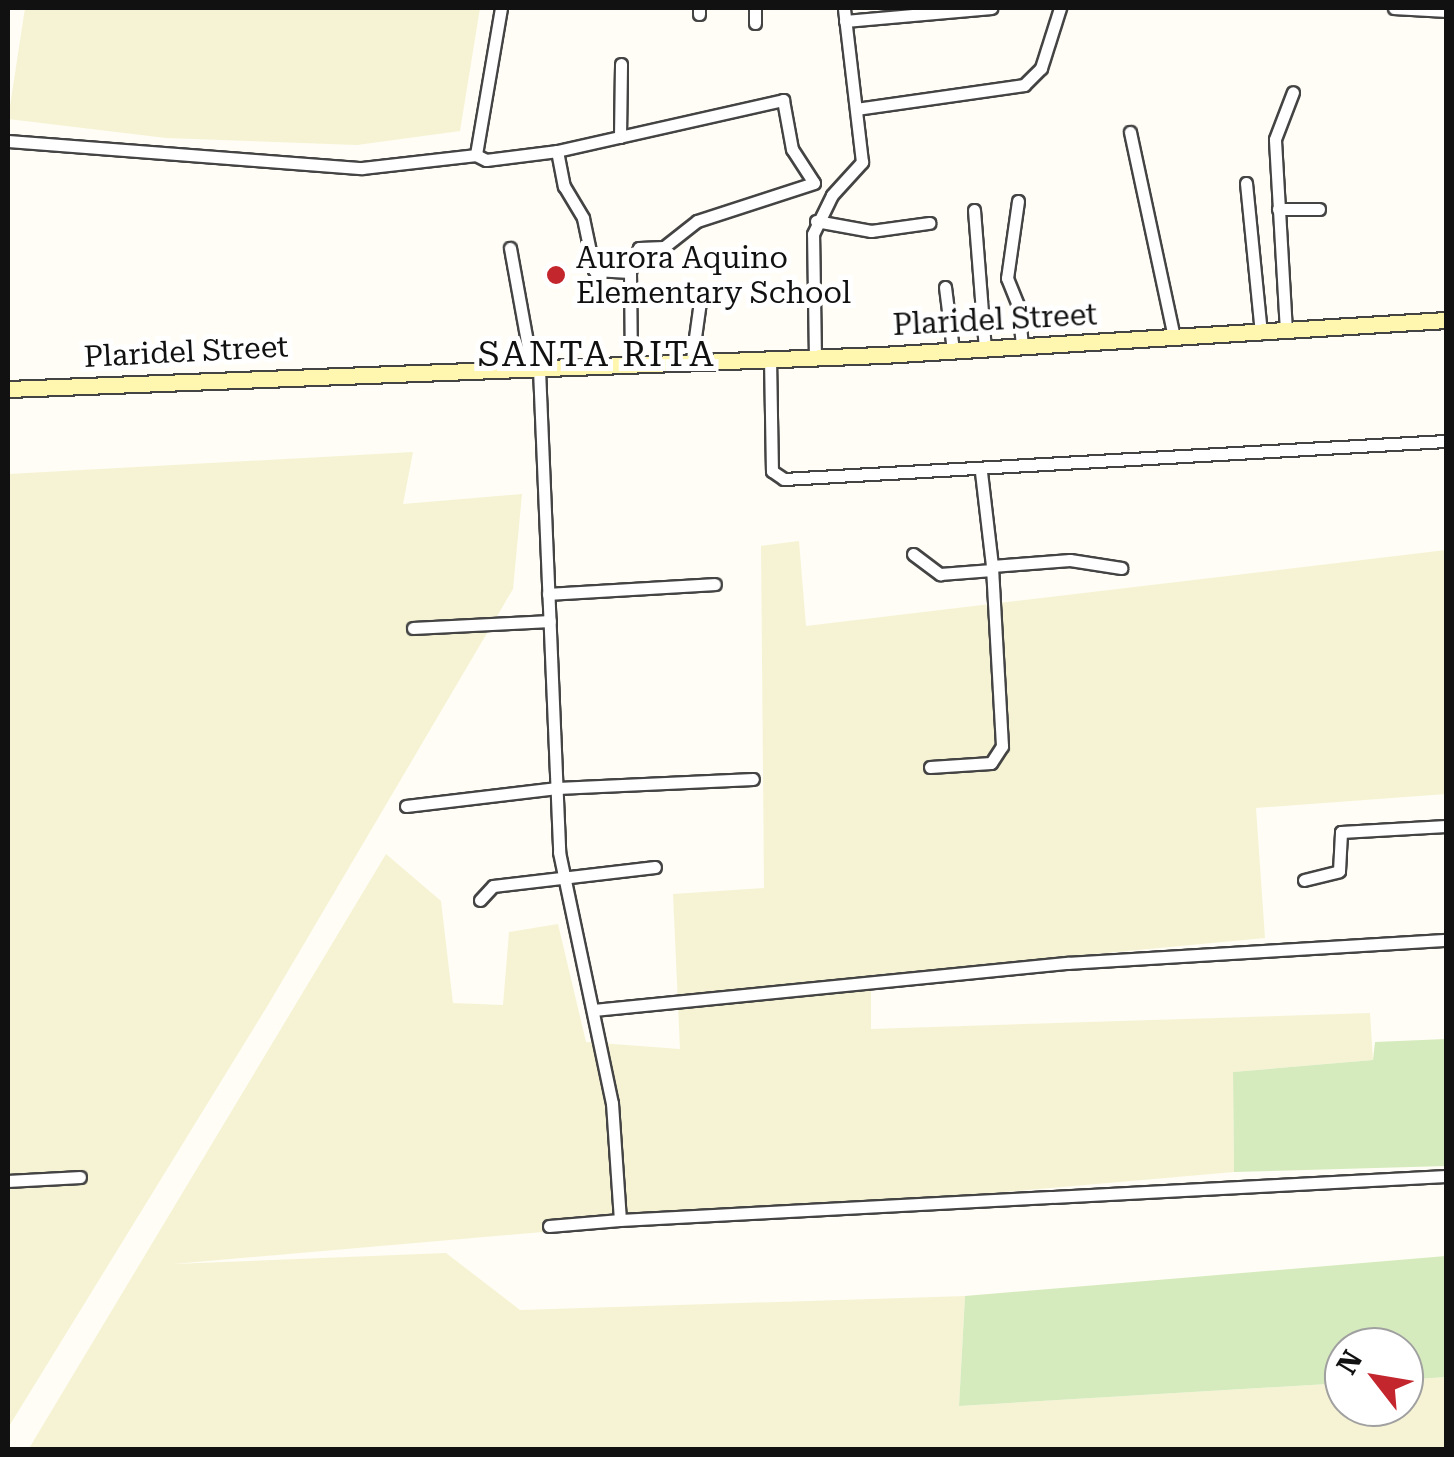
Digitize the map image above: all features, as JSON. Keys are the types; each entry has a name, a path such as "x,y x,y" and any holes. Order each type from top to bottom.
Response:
{"street":[{"path":"476,155 501,8"},
{"path":"755,8 755,24"},
{"path":"815,358 816,221 832,195 862,162 844,14 991,8"},
{"path":"856,109 1024,85 1041,68 1060,8"},
{"path":"1394,8 1446,10"},
{"path":"620,137 621,64"},
{"path":"1286,331 1276,134 1293,92"},
{"path":"8,141 362,168 476,155 486,160 557,151 783,100 792,150 814,182 832,195"},
{"path":"1130,132 1174,338"},
{"path":"557,151 567,195 583,218 594,270 630,272"},
{"path":"631,364 630,272 639,248 664,247 698,221 814,182"},
{"path":"1246,183 1261,332"},
{"path":"1018,201 1007,278 1018,305 1022,346"},
{"path":"1278,210 1319,209"},
{"path":"974,210 985,349"},
{"path":"816,221 871,231 929,223"},
{"path":"510,248 532,369 564,876 612,1103 620,1220"},
{"path":"945,287 953,350"},
{"path":"692,359 701,294 724,291"},
{"name":"Plaridel Street","path":"8,389 692,359 815,358 1446,320"},
{"path":"770,358 777,477 981,472 1446,441"},
{"path":"930,767 991,763 1002,746 992,568 981,472"},
{"path":"913,554 940,574 1070,560 1121,568"},
{"path":"548,594 715,584"},
{"path":"413,628 550,621"},
{"path":"406,806 557,788 753,779"},
{"path":"1304,880 1339,871 1342,832 1446,826"},
{"path":"480,900 492,886 655,868"},
{"path":"594,1010 1068,964 1446,940"},
{"path":"549,1226 1446,1176"},
{"path":"8,1181 80,1177"}],"shaded area":[{"path":"25,8 480,8 460,131 357,145 166,138 8,119"},
{"path":"413,452 403,504 522,494 513,589 268,1005 8,1428 8,474"},
{"path":"799,541 806,626 1446,550 1446,794 1256,808 1265,938 871,975 871,1029 1370,1013 1373,1060 1233,1072 1234,1172 173,1264 446,1253 520,1310 965,1296 959,1406 1324,1384 1324,1427 1424,1427 1424,1379 1446,1377 1446,1449 28,1450 386,854 441,901 453,1003 503,1005 509,932 558,924 586,1042 680,1049 673,894 764,888 761,546"}],"green space":[{"path":"1446,1039 1446,1166 1234,1172 1233,1072 1373,1060 1375,1042"},
{"path":"1446,1256 1446,1377 1424,1379 1424,1327 1324,1327 1324,1384 959,1406 965,1296"}],"place":[{"name":"Aurora Aquino Elementary School","path":"556,275"}],"district":[{"name":"SANTA RITA","path":"597,355"}]}
